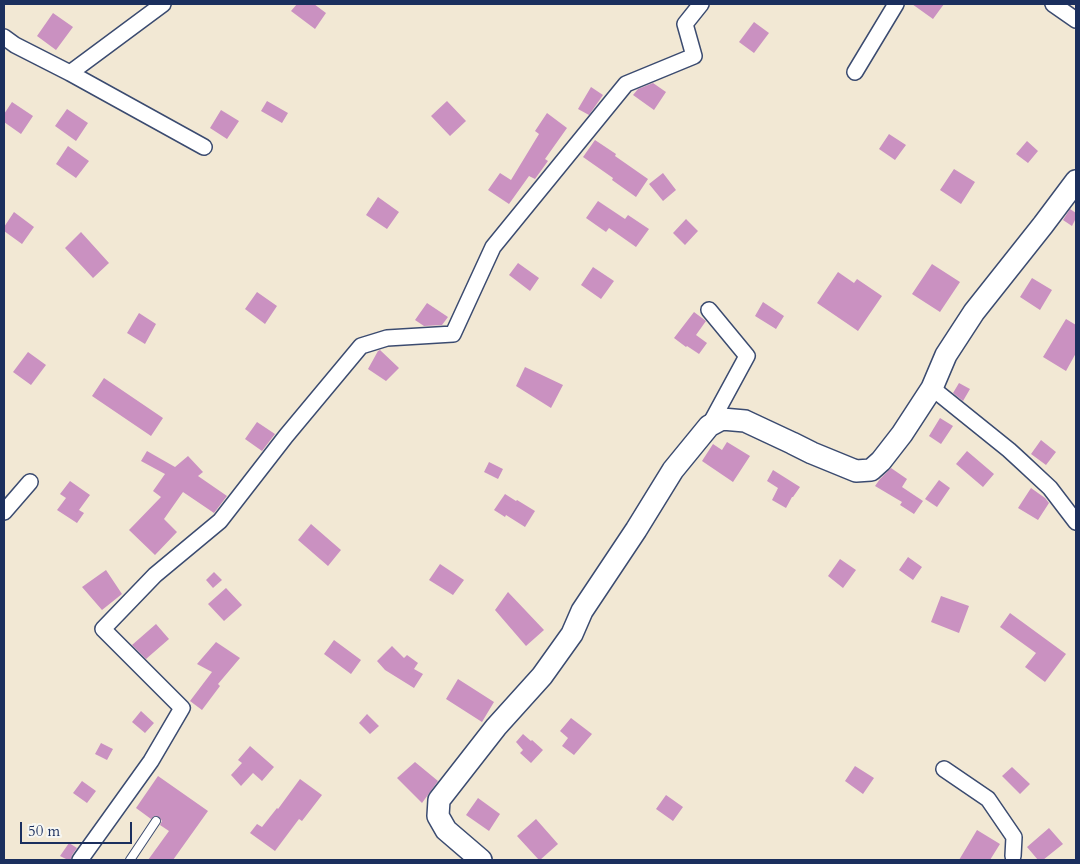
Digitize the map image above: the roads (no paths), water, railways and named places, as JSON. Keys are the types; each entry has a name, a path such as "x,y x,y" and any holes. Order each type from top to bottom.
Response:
{"street":[{"path":"70,72 163,4"},
{"path":"80,860 151,761 182,708 103,629 155,574 220,521 286,436 361,346 387,338 453,334 493,246 626,84 694,56 686,24 701,4"},
{"path":"855,72 896,4"},
{"path":"1053,4 1076,20"},
{"path":"4,37 15,45 70,72 204,147"},
{"path":"709,426 722,419 745,421 856,472 871,470 881,461 902,434 932,388 946,355 974,312 1044,225 1076,181"},
{"path":"481,860 446,830 438,816 439,800 496,727 542,676 568,641 582,611 673,470 709,426 747,356 709,310"},
{"path":"932,388 1036,474 1050,488 1076,522"},
{"path":"4,512 30,482"},
{"path":"944,769 988,798 1014,837 1015,859"}],"lane":[{"path":"130,860 156,821"}]}
